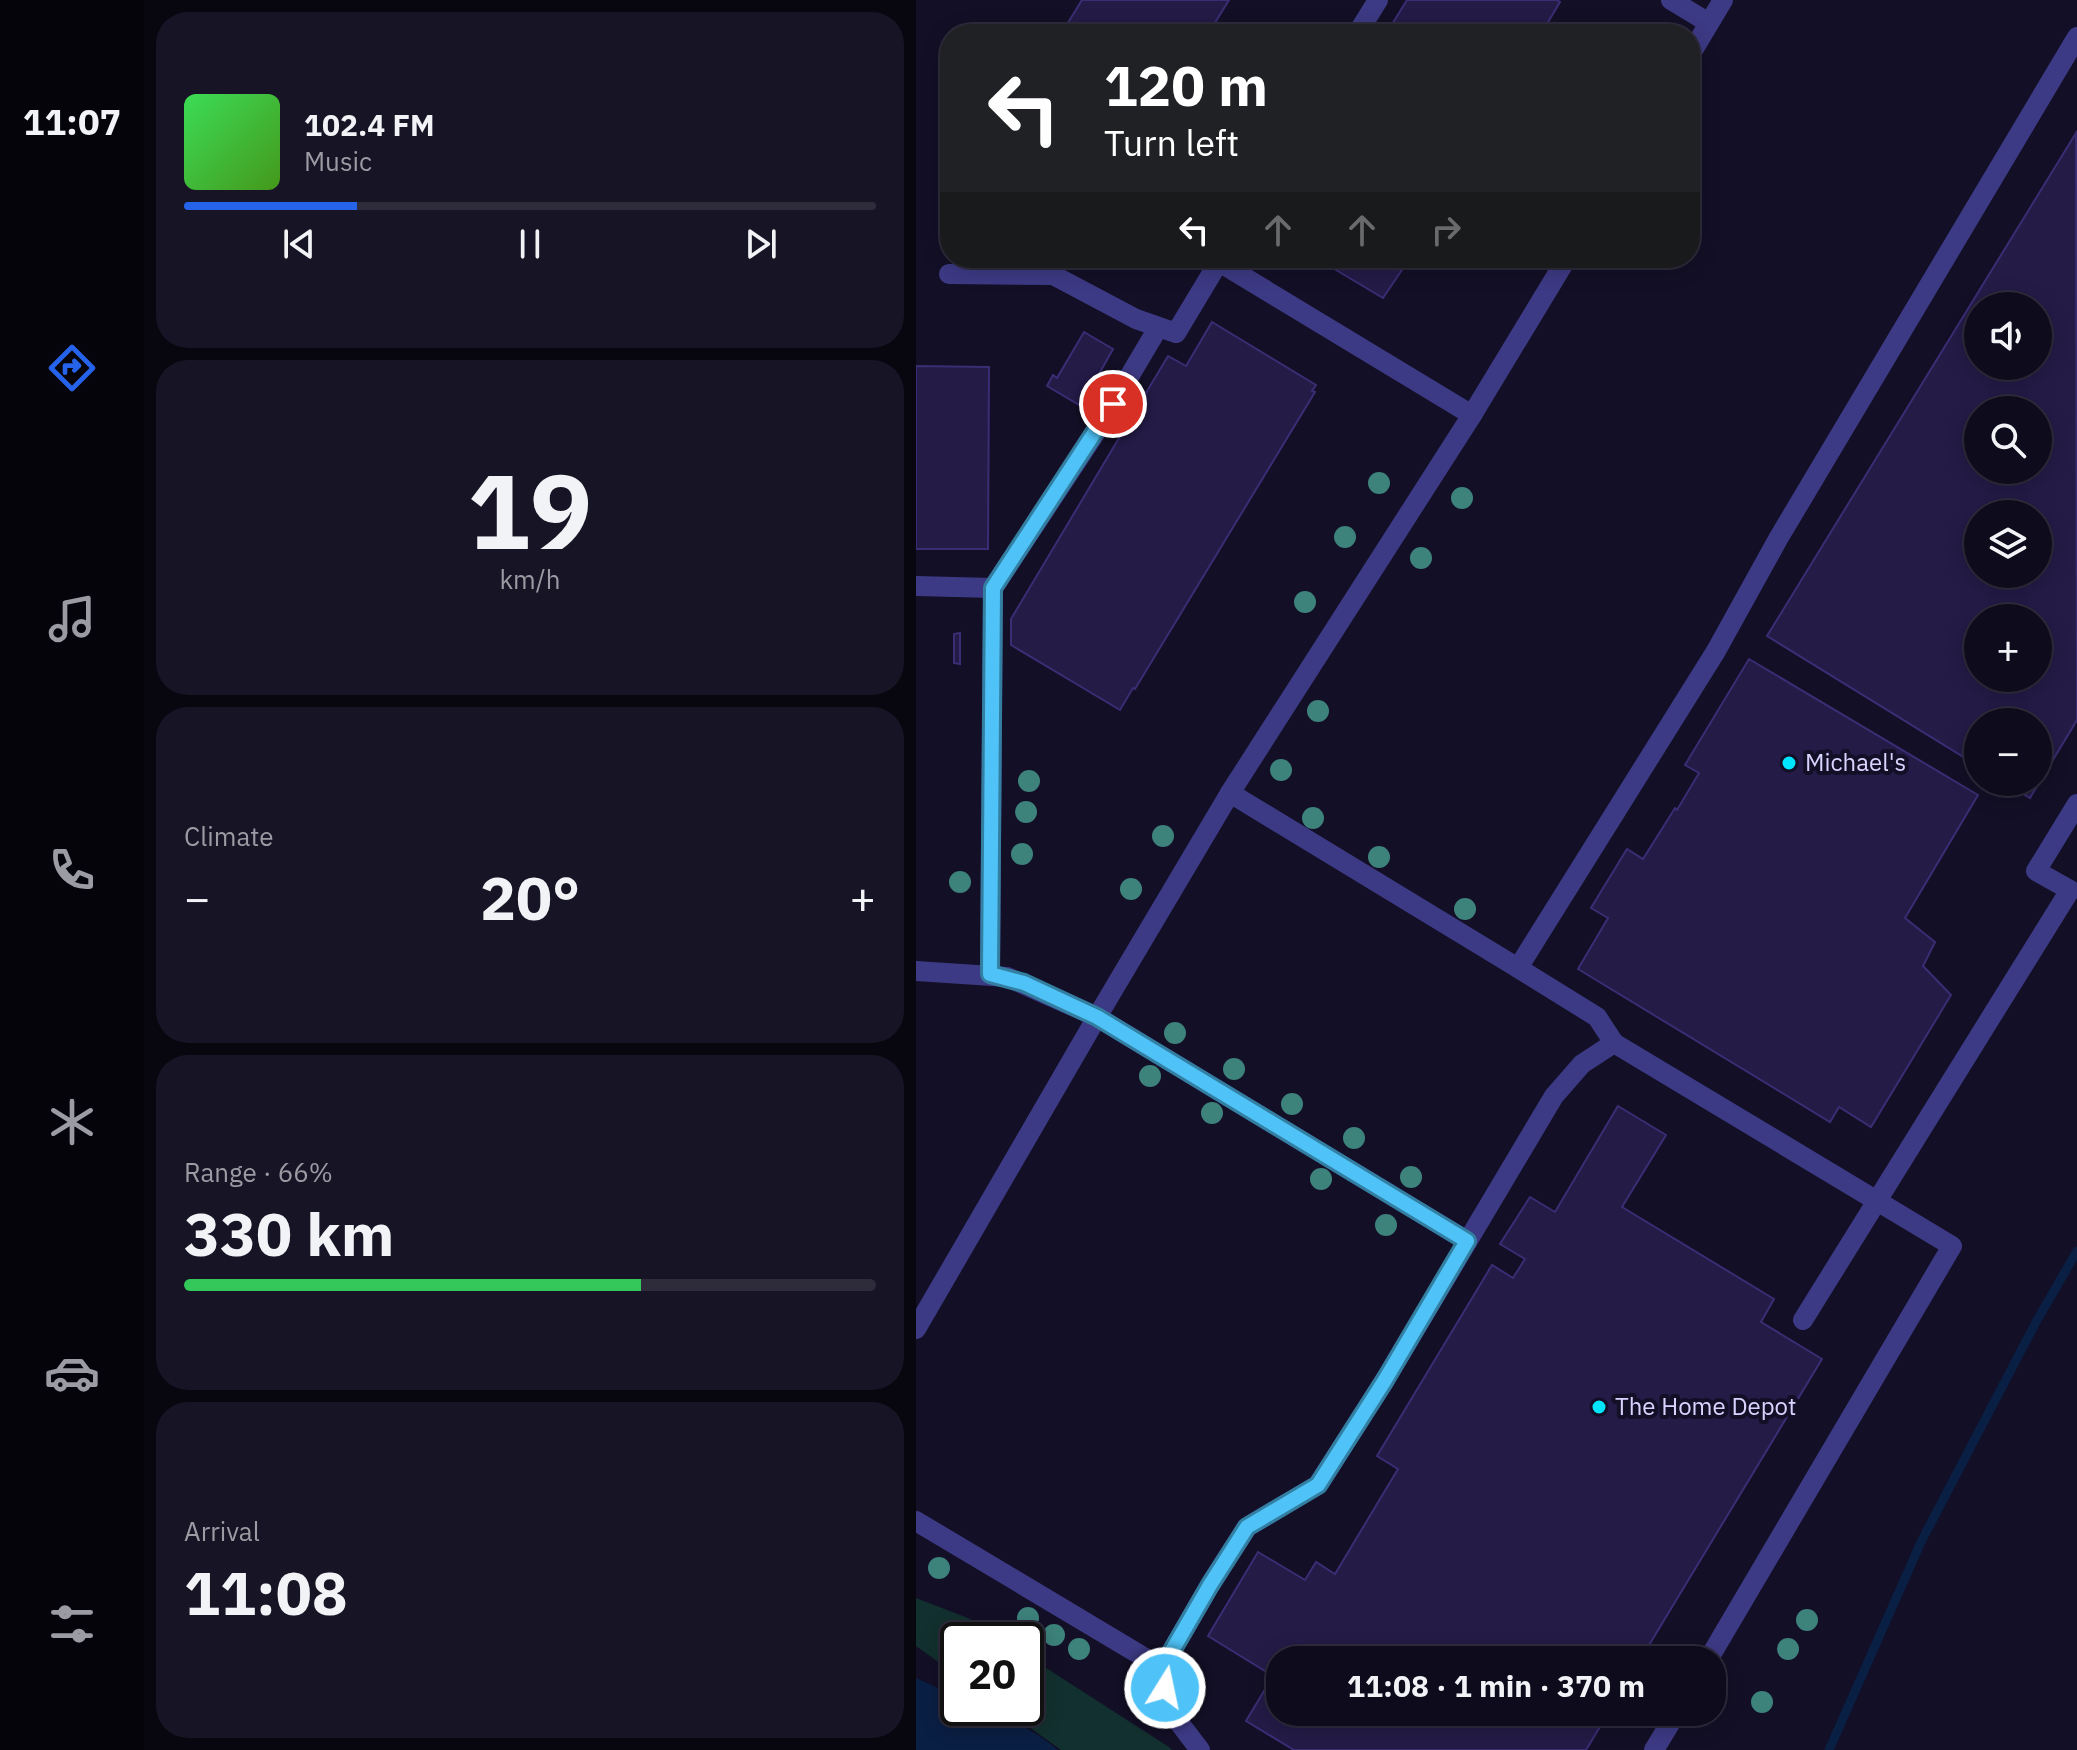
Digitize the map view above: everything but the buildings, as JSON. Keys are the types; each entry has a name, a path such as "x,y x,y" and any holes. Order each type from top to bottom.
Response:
{"street":[{"path":"1363,24 1378,0"},
{"path":"1671,0 1709,23"},
{"path":"1700,38 1723,0"},
{"path":"1518,968 1716,651 1778,539 2077,37"},
{"path":"949,274 1053,275 1136,319 1176,333 1215,268"},
{"path":"1233,268 1472,415"},
{"path":"916,1329 1230,793 1472,415 1561,268"},
{"path":"990,974 993,588 1098,429 1158,328"},
{"path":"916,586 993,588"},
{"path":"1230,793 1597,1017 1614,1043 1952,1246 1716,1646"},
{"path":"1803,1320 2070,890 2036,871 2077,804"},
{"path":"916,971 990,974 1024,983 1097,1017 1467,1241"},
{"path":"1200,1750 1168,1708 1162,1668 1210,1585 1247,1527 1318,1485 1385,1380 1554,1096 1582,1064 1614,1043"},
{"path":"916,1521 1162,1668"},
{"path":"1654,1750 1669,1726"}],"green space":[{"path":"916,1598 974,1622 940,1622 940,1663 916,1646"},
{"path":"1044,1667 1172,1750 1061,1750 1028,1726 1044,1726"}],"water":[{"path":"916,1678 940,1689 940,1726 1022,1726 1058,1750 916,1750"}],"waterway":[{"path":"1829,1750 1921,1542 2036,1322 2077,1251"}],"place":[{"name":"Michael's","path":"1789,763"},
{"name":"The Home Depot","path":"1599,1407"}],"route":[{"path":"1113,404 993,588 990,974 1024,983 1097,1017 1467,1241 1385,1380 1318,1485 1247,1527 1162,1668 1165,1688"}]}
